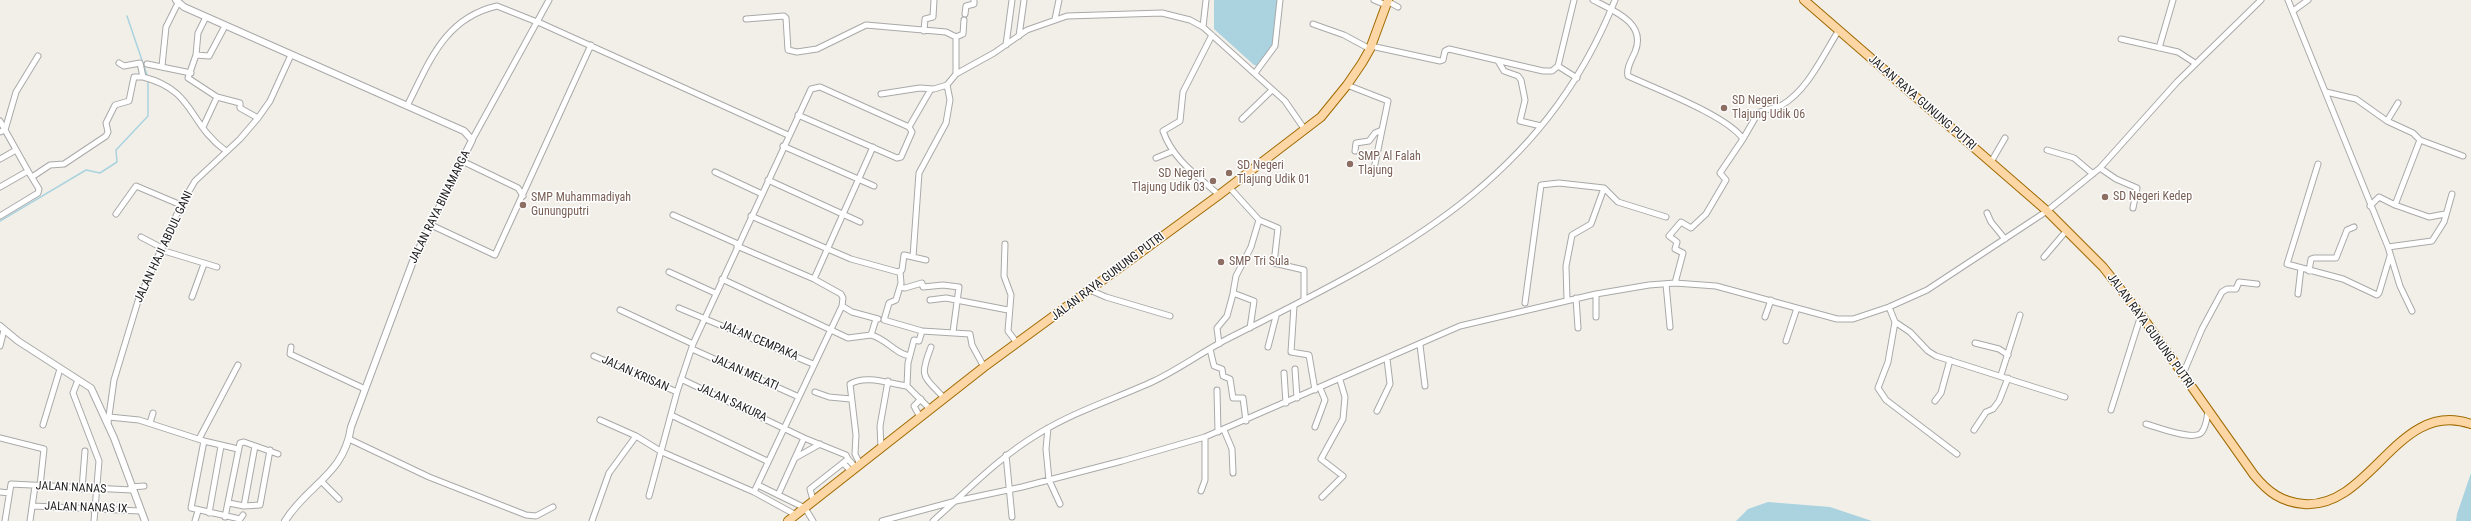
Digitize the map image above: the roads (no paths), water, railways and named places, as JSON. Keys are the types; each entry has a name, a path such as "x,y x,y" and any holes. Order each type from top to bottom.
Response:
{"main road":[{"name":"JALAN RAYA GUNUNG PUTRI","path":"1804,0 2067,230 2124,291 2208,412 2264,488 2279,498 2311,504 2327,503 2345,493 2381,460 2424,426 2454,421 2471,424"},
{"name":"JALAN RAYA GUNUNG PUTRI","path":"788,521 984,367 1230,188 1321,117 1347,85 1371,47 1387,2"}],"street":[{"path":"472,140 549,0"},
{"path":"924,30 925,19 933,17 934,0"},
{"path":"965,14 966,6 974,4 974,0"},
{"path":"1006,44 1012,0"},
{"path":"1019,36 1024,0"},
{"path":"1055,19 1059,0"},
{"path":"1203,27 1206,0"},
{"path":"1255,73 1275,46 1280,0"},
{"path":"1374,0 1387,2 1398,6"},
{"path":"1313,24 1371,47 1440,61 1443,60 1447,49 1543,71 1552,71 1558,66 1574,0"},
{"path":"1593,0 1630,22 1638,34 1628,76 1714,117 1740,134 1743,139"},
{"path":"933,521 1006,455 1048,428 1090,407 1155,381 1210,349 1276,316 1378,260 1443,219 1505,166 1541,126 1577,78 1600,37 1615,0"},
{"path":"2159,48 2173,0"},
{"path":"882,521 956,501 1049,480 1205,437 1246,421 1460,326 1576,298 1666,284 1675,284 1716,286 1847,320 1889,307 1927,290 2047,211 2093,174 2195,63 2261,0"},
{"path":"2288,0 2326,92 2370,206 2388,247 2400,286 2412,311"},
{"path":"2293,11 2308,0"},
{"path":"162,66 166,26 177,2"},
{"name":"JALAN RAYA BINAMARGA","path":"177,2 225,26 464,131 472,140 414,261 351,427 344,454 322,482 301,500 285,521"},
{"path":"407,106 439,45 448,33 466,19 497,6 591,45 788,135"},
{"path":"881,94 920,88 931,89 947,85 956,74 1032,28 1055,19 1067,16 1162,12 1196,22 1203,27 1286,102 1305,130"},
{"path":"746,19 784,16 786,18 788,50 797,52 817,49 866,25 886,25 946,32 956,37 963,34 964,20"},
{"path":"206,17 198,33 196,55 192,74 188,75 189,79 217,97 240,103 240,108 258,118"},
{"path":"196,55 209,56 225,26"},
{"path":"1675,284 1683,253 1674,248 1677,242 1669,236 1681,222 1691,228 1706,214 1726,180 1720,173 1743,139 1758,113 1781,105 1795,94 1816,67 1839,30"},
{"path":"1212,35 1183,92 1180,121 1163,131 1174,151 1190,171 1220,195"},
{"path":"956,37 956,74"},
{"path":"2121,39 2181,53 2195,63"},
{"path":"431,225 495,255 591,45"},
{"name":"JALAN HAJI ABDUL GANI","path":"109,420 114,380 138,301 181,205 195,181 240,139 258,118 270,101 291,55"},
{"path":"2,131 16,92 38,56"},
{"path":"1498,61 1503,70 1518,76 1521,80 1525,100 1520,122 1541,126"},
{"path":"119,63 124,66 140,63 146,77"},
{"path":"147,64 162,66 192,74"},
{"path":"1558,66 1577,78"},
{"path":"32,177 50,164 64,164 106,136 108,132 106,123 115,105 129,101 134,77 146,77 164,83 179,93 215,142 226,151"},
{"path":"913,257 919,173 946,123 950,100 947,85"},
{"path":"1347,85 1388,100 1375,164"},
{"path":"649,496 677,392 692,347 715,293 788,135 798,115 811,89 816,86 909,128 912,133 901,157 892,157 873,147 798,115"},
{"path":"909,128 931,89"},
{"path":"1242,119 1272,90"},
{"path":"2326,92 2356,99 2387,121 2406,129 2420,140 2463,156"},
{"path":"203,127 217,97"},
{"path":"2387,121 2398,103"},
{"path":"0,121 2,131 16,150 39,189 38,194 0,216"},
{"path":"1355,151 1356,144 1370,141 1375,133 1382,130"},
{"path":"1991,162 2004,138"},
{"path":"2395,205 2403,188 2420,140"},
{"path":"783,146 874,186"},
{"path":"814,279 873,147"},
{"path":"0,159 16,150"},
{"path":"2047,150 2071,157 2093,174"},
{"path":"1156,158 1174,151"},
{"path":"462,161 518,188 522,196"},
{"path":"2318,164 2287,264 2344,279 2377,295 2391,255"},
{"path":"2100,168 2116,179 2138,188 2133,208"},
{"path":"0,187 28,171"},
{"path":"715,172 762,194"},
{"path":"768,180 860,222"},
{"path":"1525,304 1541,185 1559,183 1604,188 1618,202 1666,217"},
{"path":"116,214 136,186 181,205"},
{"path":"1230,188 1259,220 1278,228 1274,263 1304,270 1304,300"},
{"path":"1567,300 1566,266 1571,240 1575,232 1591,224 1604,188"},
{"path":"2388,247 2432,241 2444,222 2445,214 2452,194"},
{"path":"2370,206 2378,197 2382,197 2404,210 2429,217 2445,214"},
{"path":"1988,213 1994,226 2005,239"},
{"path":"673,215 814,279 841,294 843,298 842,306 831,330 813,364 754,492"},
{"path":"751,216 860,262 900,272"},
{"path":"1220,344 1217,328 1227,316 1236,276 1251,247 1259,220"},
{"path":"2309,271 2311,259 2336,258 2346,230 2354,227"},
{"path":"2044,257 2067,230"},
{"path":"141,237 162,249 217,267"},
{"path":"1005,244 1004,276 1011,295 1008,310 1009,336 1018,343"},
{"path":"884,320 889,303 896,300 900,287 900,272 903,256 926,260"},
{"path":"192,297 204,264"},
{"path":"2298,294 2301,268"},
{"path":"669,272 715,293"},
{"path":"722,279 848,338 871,335 893,345 902,355 910,356"},
{"path":"2183,374 2202,329 2222,292 2227,289 2236,289 2239,282 2257,284"},
{"path":"900,287 905,288 922,283 923,287 943,285 959,287 953,332"},
{"path":"1666,284 1670,327"},
{"path":"1090,290 1106,297 1170,316"},
{"path":"1233,294 1254,301 1250,328"},
{"path":"1596,294 1596,317"},
{"path":"930,300 946,298 1008,310"},
{"path":"1576,298 1578,328"},
{"path":"1765,317 1771,300"},
{"path":"842,306 852,312 922,331 970,334 972,345 984,367"},
{"path":"1294,306 1291,352 1309,355 1318,389 1325,400 1315,427"},
{"path":"1889,307 1895,322 1920,341 1928,351 1977,370 2001,375 2065,397"},
{"name":"JALAN CEMPAKA","path":"679,308 813,364"},
{"path":"1786,341 1798,308"},
{"name":"JALAN MELATI","path":"620,310 692,347 799,397"},
{"path":"2001,375 2020,315"},
{"path":"2111,410 2141,315"},
{"path":"1268,347 1276,316"},
{"path":"871,335 876,319"},
{"path":"1895,322 1888,362 1878,388 1886,400 1957,454"},
{"path":"0,346 2,328 60,369 93,390 109,420 131,488 145,521"},
{"path":"907,386 910,356 914,340 919,341 922,331"},
{"path":"1975,343 1999,349 2008,355"},
{"path":"1420,345 1425,386"},
{"path":"291,347 290,354 365,389"},
{"path":"931,347 923,368 923,373 928,382 944,398"},
{"path":"1210,349 1214,366 1222,369 1223,376 1230,379 1233,398 1243,398 1246,421"},
{"name":"JALAN KRISAN","path":"594,356 677,392"},
{"path":"1378,411 1390,384 1387,359"},
{"path":"1935,401 1940,393 1950,360"},
{"path":"238,365 201,440 191,508 225,517 240,519 243,515"},
{"path":"43,425 60,369"},
{"path":"1295,369 1297,398"},
{"path":"1284,373 1286,403"},
{"path":"1974,430 1986,412 1993,409 1999,401 2008,378"},
{"name":"JALAN SAKURA","path":"681,379 784,427 804,438 843,453 846,461 855,468"},
{"path":"78,380 73,393 100,461 94,508 94,521"},
{"path":"1322,497 1343,476 1321,459 1343,419 1345,397 1340,380"},
{"path":"881,448 880,426 888,381"},
{"path":"855,468 856,435 850,384 888,381 907,386 930,409"},
{"path":"1217,390 1221,431 1232,449 1234,473"},
{"path":"816,392 827,397 851,399"},
{"path":"920,417 914,406 921,399"},
{"path":"2146,424 2191,436 2199,434 2204,429 2208,412"},
{"path":"150,423 153,413"},
{"path":"671,415 767,461"},
{"path":"109,420 139,420 221,446 238,449"},
{"path":"600,420 636,436 662,452 754,492 796,515"},
{"path":"1048,428 1046,449 1049,480 1060,504"},
{"path":"592,521 609,473 636,436"},
{"path":"1201,491 1205,480 1205,437"},
{"path":"0,438 44,449 30,521"},
{"path":"778,495 804,438"},
{"path":"349,439 429,477 526,515 536,516 553,507"},
{"path":"225,517 238,449 242,442 270,450 278,454"},
{"path":"794,459 820,444"},
{"path":"209,513 221,446"},
{"path":"244,506 255,446"},
{"path":"228,503 244,506 260,504 270,450"},
{"path":"82,489 85,451"},
{"path":"1006,455 1008,490 1012,517"},
{"path":"813,500 810,489 846,461"},
{"path":"322,482 339,499"},
{"name":"JALAN NANAS","path":"9,493 10,484 82,489 131,488 144,486"},
{"path":"758,485 805,508 813,521"},
{"path":"0,492 9,493 5,521"},
{"name":"JALAN NANAS IX","path":"33,506 140,511"},
{"path":"195,521 198,510"}],"water":[{"path":"1214,0 1278,0 1272,48 1258,66 1254,65 1214,29"},
{"path":"2471,473 2471,521 2456,521 2457,514"},
{"path":"1768,502 1830,507 1872,521 1736,521 1748,509"}],"waterway":[{"path":"127,16 148,78"},
{"path":"0,221 86,170 100,173 117,162 116,150 148,116 148,81"}],"place":[{"name":"SD Negeri Tlajung Udik 06","path":"1724,108"},
{"name":"SMP Al Falah Tlajung","path":"1350,164"},
{"name":"SD Negeri Tlajung Udik 01","path":"1229,173"},
{"name":"SD Negeri Tlajung Udik 03","path":"1213,181"},
{"name":"SD Negeri Kedep","path":"2105,197"},
{"name":"SMP Muhammadiyah Gunungputri","path":"523,205"},
{"name":"SMP Tri Sula","path":"1221,262"}]}
